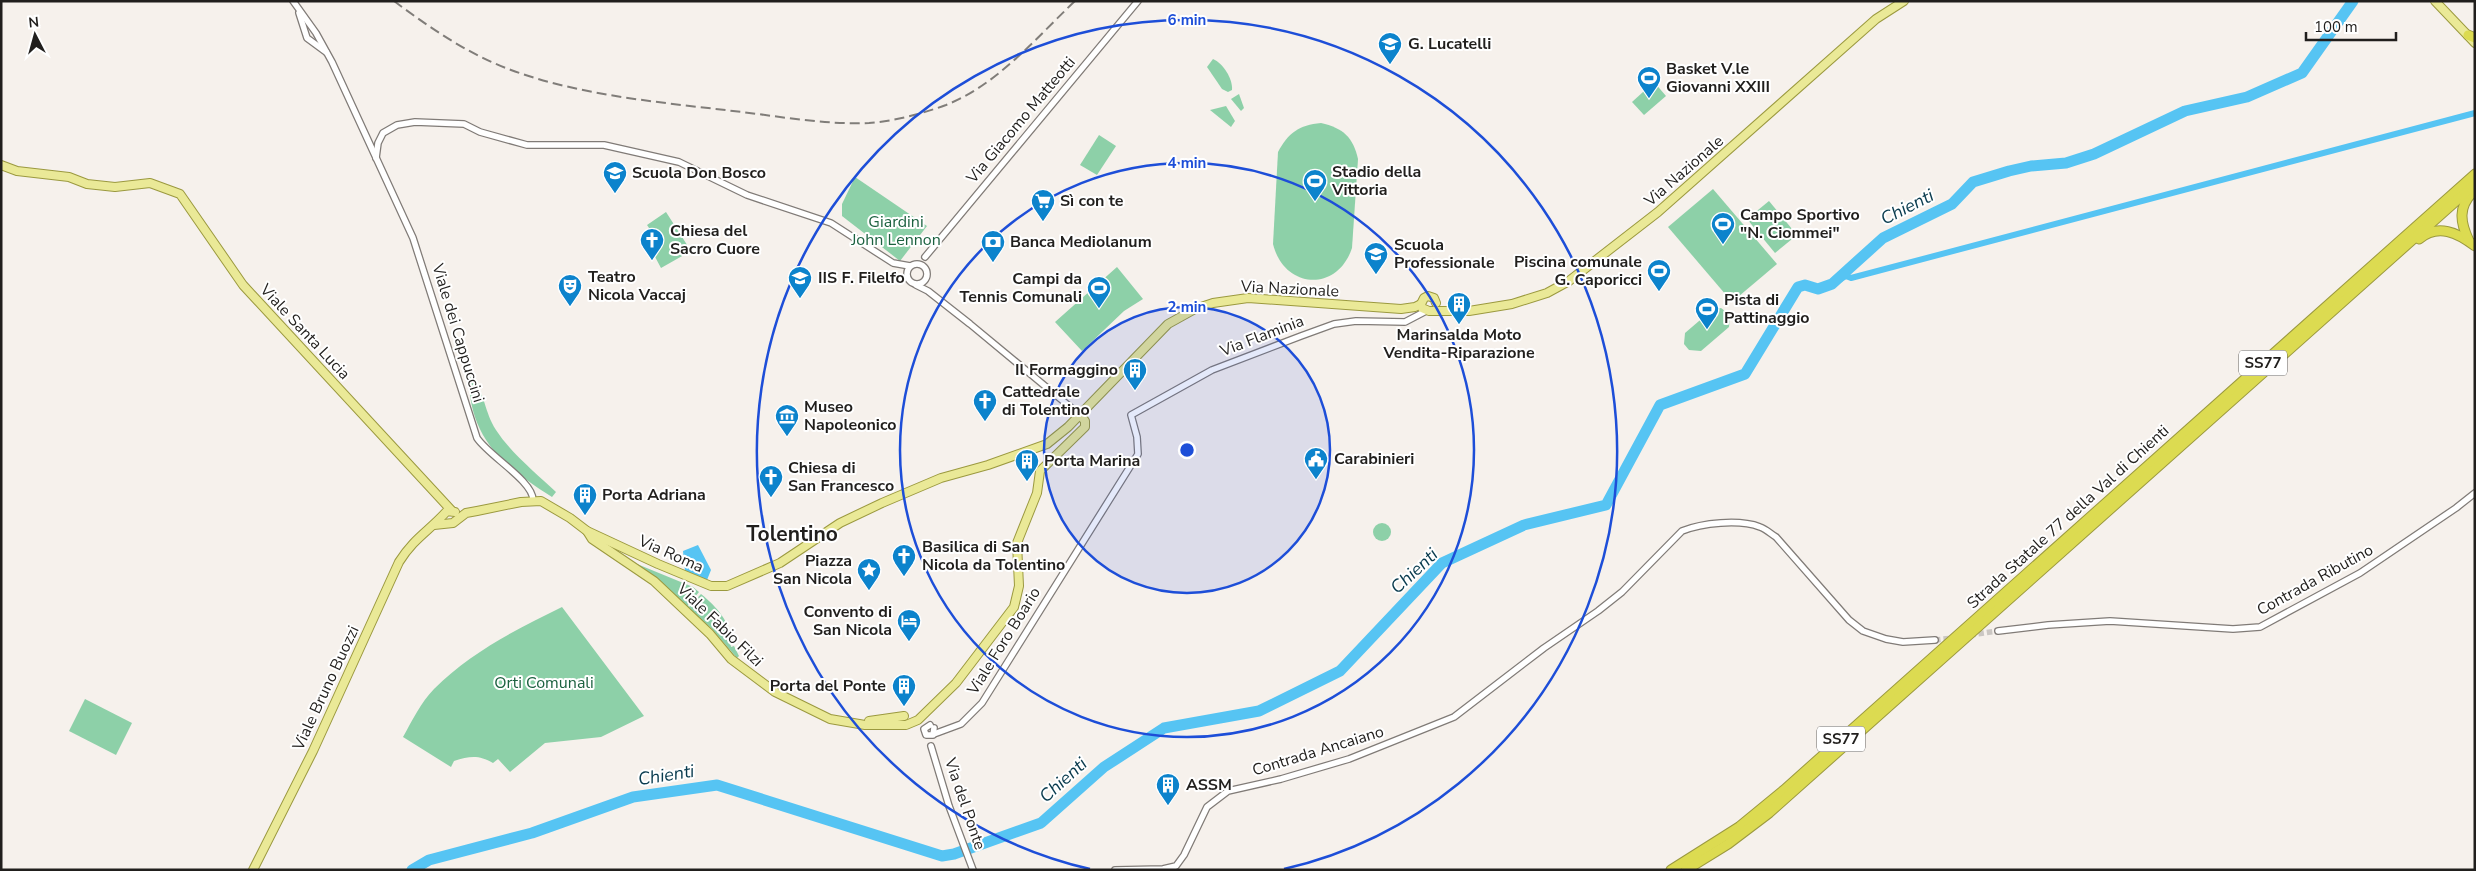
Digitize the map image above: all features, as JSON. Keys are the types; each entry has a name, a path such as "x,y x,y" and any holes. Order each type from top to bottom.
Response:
{"highway":[{"name":"Strada Statale 77 della Val di Chienti","path":"2059,550 2335,309 2474,177"},
{"name":"Strada Statale 77 della Val di Chienti","path":"1686,870 1728,844 1769,813 2005,598 2474,177"},
{"path":"2473,245 2462,224 2461,215 2465,200 2475,190"},
{"path":"2335,309 2373,281 2424,235 2432,232 2451,232 2473,245"},
{"name":"Strada Statale 77 della Val di Chienti","path":"1671,870 1738,827 2005,598"}],"main road":[{"name":"Via Nazionale","path":"840,523 941,478 1040,447 1060,435 1117,374 1168,324 1188,311 1213,303 1248,298 1408,309 1428,307 1455,311 1484,309 1529,300 1569,281 1658,212 1862,31 1904,1"},
{"path":"2436,1 2475,43"},
{"name":"Viale Santa Lucia","path":"1,165 17,171 69,176 87,184 115,187 150,183 171,189 186,201 243,285 443,501 450,515"},
{"path":"904,716 903,721 908,724 928,709 956,683 1014,607 1019,586 1017,543 1037,493 1038,476 1040,471 1085,427 1085,421 1080,415"},
{"name":"Viale Bruno Buozzi","path":"254,870 313,751 399,562 413,541 450,515 533,500"},
{"name":"Via Roma","path":"533,500 548,504 587,531 697,581 718,587 735,584 773,567 840,523"},
{"name":"Viale Fabio Filzi","path":"587,531 592,539 654,581 710,634 731,658 775,692 811,712 844,722 865,725 908,724"},
{"name":"Viale Fabio Filzi","path":"844,722 874,721 915,713 919,716"}],"street":[{"path":"293,1 307,38 327,53"},
{"name":"Via Giacomo Matteotti","path":"920,265 1138,1"},
{"name":"Viale dei Cappuccini","path":"297,8 316,33 327,53 413,238 476,438 485,449 530,488 533,500"},
{"path":"376,158 380,137 397,125 431,123 464,124 480,132 527,145 604,145 679,162 747,195 840,227 893,263 910,266 920,265 927,271 928,291"},
{"path":"365,133 380,137"},
{"path":"910,266 907,272 908,279 928,291 1080,415"},
{"path":"916,285 922,284 926,279"},
{"name":"Via Flaminia","path":"1139,451 1131,415 1212,370 1318,330 1356,321 1405,322 1428,307"},
{"name":"Viale Foro Boario","path":"930,731 944,730 965,721 982,703 1139,451"},
{"name":"Contrada Ributino","path":"1998,631 2048,625 2110,621 2233,629 2260,627 2360,573 2475,493"},
{"name":"Contrada Ancaiano","path":"1115,870 1163,869 1176,866 1184,856 1207,807 1221,794 1349,759 1443,723 1467,709 1544,648 1622,592 1682,531 1708,524 1743,524 1762,527 1776,538 1849,620 1863,631 1886,639 1904,642 1935,640"},
{"name":"Via del Ponte","path":"928,709 931,746 949,806 973,870"},
{"name":"Via del Ponte","path":"919,716 930,731"},
{"path":"908,724 930,731"}],"green space":[{"path":"1213,59 1227,72 1232,90 1228,92 1222,89 1207,67"},
{"name":"Basket V.le Giovanni XXIII","path":"1654,82 1666,96 1644,115 1632,102"},
{"path":"1239,94 1244,108 1241,111 1231,99"},
{"path":"1226,106 1235,121 1231,127 1210,110"},
{"name":"Stadio della Vittoria","path":"1321,123 1329,125 1346,135 1356,151 1358,159 1352,248 1345,263 1335,273 1311,280 1299,277 1288,270 1279,259 1273,244 1278,152 1295,131 1306,126"},
{"path":"1099,135 1116,146 1097,175 1080,165"},
{"name":"Giardini John Lennon","path":"855,177 927,226 900,261 842,216 842,204"},
{"name":"Campo Sportivo \"N. Ciommei\"","path":"1713,189 1777,264 1732,302 1668,227"},
{"path":"1769,201 1797,235 1775,253 1747,219"},
{"path":"666,212 691,251 661,268 653,253 656,251 652,244 658,241 647,225"},
{"name":"Campi da Tennis Comunali","path":"1117,267 1143,299 1124,311 1082,351 1055,322"},
{"name":"Pista di Pattinaggio","path":"1721,308 1730,315 1729,327 1701,351 1689,350 1684,344 1685,333 1713,309"},
{"path":"472,377 477,384 496,430 516,455 556,492 552,497 519,474 492,449 475,418 469,378"},
{"path":"1382,523 1388,526 1391,532 1388,538 1382,541 1376,538 1373,532 1376,526"},
{"path":"637,564 693,587 699,592 688,605 689,607 701,594 707,599 725,621 733,642 730,642 731,647 734,646 739,656 737,658 711,628"},
{"name":"Orti Comunali","path":"562,607 644,716 601,737 545,743 510,772 498,759 493,763 474,757 465,758 454,761 451,767 403,737 425,700 448,676 495,642"},
{"path":"85,699 132,723 116,755 69,731"}],"water":[{"path":"698,545 711,570 707,580 685,571 683,551"}],"waterway":[{"name":"Chienti","path":"412,870 429,860 532,833 633,797 717,785 942,856 954,854 1041,823 1104,767 1164,728 1259,711 1340,671 1442,563 1524,525 1606,505 1660,405 1745,374 1798,287 1805,285 1818,289 1832,284 1883,238 1952,204 1973,182 2009,171 2031,166 2066,163 2094,154 2185,111 2247,97 2302,73 2353,1"},
{"path":"1832,284 1846,276 1851,278 2475,113"}],"tunnel":[{"path":"1970,635 1998,631"},
{"path":"1935,640 1953,638"}],"railway":[{"path":"394,1 465,48 495,64 538,79 621,97 835,123 869,123 908,117 946,105 965,96 999,73 1075,1"}],"place":[{"name":"G. Lucatelli","path":"1390,65"},
{"name":"Basket V.le Giovanni XXIII","path":"1649,99"},
{"name":"Scuola Don Bosco","path":"615,194"},
{"name":"Stadio della Vittoria","path":"1315,202"},
{"name":"Sì con te","path":"1043,222"},
{"name":"Campo Sportivo \"N. Ciommei\"","path":"1723,245"},
{"name":"Chiesa del Sacro Cuore","path":"652,261"},
{"name":"Banca Mediolanum","path":"993,263"},
{"name":"Scuola Professionale","path":"1376,275"},
{"name":"Piscina comunale G. Caporicci","path":"1659,292"},
{"name":"IIS F. Filelfo","path":"800,299"},
{"name":"Teatro Nicola Vaccaj","path":"570,307"},
{"name":"Campi da Tennis Comunali","path":"1099,309"},
{"name":"Marinsalda Moto Vendita-Riparazione","path":"1459,325"},
{"name":"Pista di Pattinaggio","path":"1707,330"},
{"name":"Il Formaggino","path":"1135,391"},
{"name":"Cattedrale di Tolentino","path":"985,422"},
{"name":"Museo Napoleonico","path":"787,437"},
{"name":"Carabinieri","path":"1316,480"},
{"name":"Porta Marina","path":"1027,482"},
{"name":"Chiesa di San Francesco","path":"771,498"},
{"name":"Porta Adriana","path":"585,516"},
{"name":"Basilica di San Nicola da Tolentino","path":"904,577"},
{"name":"Piazza San Nicola","path":"869,591"},
{"name":"Convento di San Nicola","path":"909,642"},
{"name":"Porta del Ponte","path":"904,707"},
{"name":"ASSM","path":"1168,806"}],"district":[{"name":"Tolentino","path":"792,534"}]}
